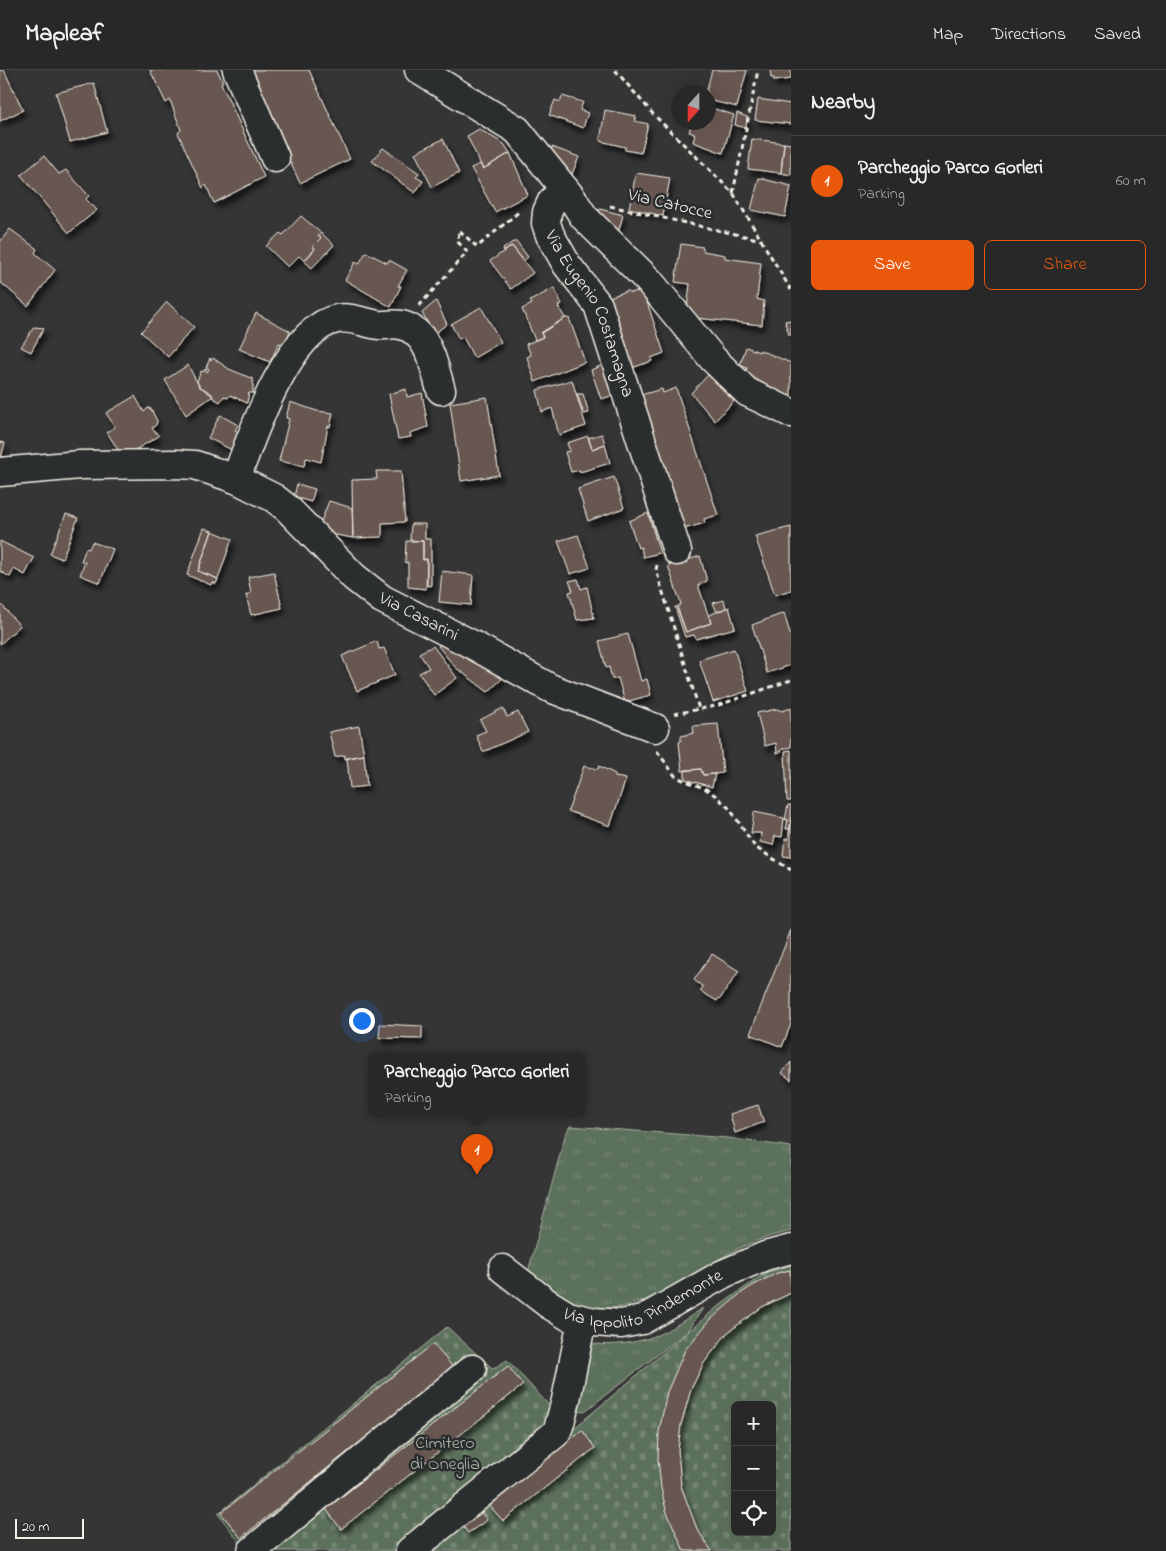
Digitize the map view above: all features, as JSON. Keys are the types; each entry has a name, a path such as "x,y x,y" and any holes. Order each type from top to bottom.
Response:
{"street":[{"path":"237,70 275,158"},
{"path":"422,72 517,130 558,196"},
{"name":"Via Eugenio Costamagna","path":"678,551 598,305 567,265 550,236 546,223 547,212 558,196 584,217 650,281 713,358 747,392 791,413"},
{"path":"236,479 247,449 281,373 298,346 307,336 328,322 347,318 379,325 402,325 420,334 430,352 441,390"},
{"name":"Via Casarini","path":"0,472 80,465 177,464 201,466 236,479 274,498 354,577 382,599 473,645 550,688 655,728"},
{"name":"Via Ippolito Pindemonte","path":"503,1269 547,1303 568,1316 594,1322 621,1324 642,1320 723,1274 764,1256 791,1249"},
{"path":"410,1551 556,1433 566,1400 582,1320"},
{"path":"252,1551 472,1369"}],"path":[{"name":"Via Catocce","path":"615,70 653,114 733,193 763,240 791,290"},
{"name":"Via Catocce","path":"733,193 758,70"},
{"path":"420,334 410,317 467,252 458,242 459,230 477,247 535,198 558,196"},
{"name":"Via Catocce","path":"609,206 763,240"},
{"path":"678,551 662,558 656,570 699,709"},
{"path":"791,680 734,700 665,716 655,728 656,749 676,777 716,796 730,810 755,847 791,870"}],"green space":[{"path":"570,1126 728,1138 791,1147 791,1231 746,1245 677,1284 635,1304 612,1308 589,1307 565,1299 528,1272 565,1136"},
{"name":"Cimitero di Oneglia","path":"791,1265 791,1551 240,1551 244,1548 218,1514 447,1327 493,1369 507,1360 572,1430 715,1309 765,1273"},
{"path":"703,1308 688,1331 585,1411 572,1410 586,1343 617,1344 637,1341 666,1331"}],"building":[{"path":"0,70 4,70 23,110 0,121"},
{"path":"150,70 217,70 223,82 221,83 264,177 214,203 206,185 203,188 178,133 181,130 170,100 166,103"},
{"path":"247,70 309,70 350,159 300,183"},
{"path":"712,70 747,70 737,107 716,102 716,85 708,85"},
{"path":"770,70 791,70 791,79 774,81 774,78 771,78"},
{"path":"94,83 107,132 70,142 56,93"},
{"path":"562,96 583,102 580,110 588,113 583,128 549,115 555,100 560,102"},
{"path":"758,99 791,104 791,124 755,120"},
{"path":"716,109 734,115 723,153 693,142 695,134 689,132 690,130 716,130"},
{"path":"605,110 636,116 635,121 648,124 641,153 625,150 625,147 600,141"},
{"path":"737,113 747,117 746,128 735,125"},
{"path":"479,129 504,144 510,153 483,169 467,136"},
{"path":"443,139 459,173 432,187 415,153"},
{"path":"752,139 784,143 781,173 748,169"},
{"path":"784,143 791,144 791,175 781,173"},
{"path":"552,147 579,157 570,179 548,156"},
{"path":"383,148 419,173 416,177 423,181 415,193 372,161"},
{"path":"510,153 528,195 495,212 471,168 480,164 483,169"},
{"path":"44,156 59,174 66,170 89,196 86,199 97,210 69,233 21,175"},
{"path":"636,173 670,178 663,216 629,208"},
{"path":"759,178 791,186 785,217 751,210"},
{"path":"600,209 623,215 619,230 595,222"},
{"path":"301,216 321,233 318,236 321,238 313,246 315,249 304,261 299,256 288,267 266,246 280,233 283,235"},
{"path":"10,229 37,249 35,253 55,270 28,306 0,282 0,242"},
{"path":"321,233 334,245 312,268 304,261 315,249 313,246 321,238 318,236"},
{"path":"513,242 517,242 528,257 524,261 512,246 504,252 503,249"},
{"path":"681,244 703,247 703,251 725,255 725,258 761,263 757,299 764,301 762,325 686,317 690,284 675,282"},
{"path":"512,246 533,273 511,289 490,261"},
{"path":"366,252 387,263 389,260 407,270 398,286 401,286 391,307 345,280 355,262 359,264"},
{"path":"554,288 562,304 558,306 565,318 541,333 543,337 535,340 522,309 532,304 530,301"},
{"path":"643,290 664,353 651,358 652,361 629,369 606,298 627,291 630,293"},
{"path":"436,301 447,324 434,334 422,313"},
{"path":"167,302 194,327 168,357 141,332"},
{"path":"481,307 501,342 474,358 463,337 459,339 451,324"},
{"path":"256,313 290,331 284,345 279,343 270,362 239,349"},
{"path":"565,318 569,318 585,362 535,382 527,357 531,355 526,344 543,337 541,333"},
{"path":"791,320 791,335 789,335 785,321"},
{"path":"34,327 44,328 31,352 21,347"},
{"path":"746,347 759,352 760,350 791,363 791,403 743,377 747,368 740,365"},
{"path":"210,358 211,361 213,358 229,369 253,379 253,393 249,393 247,403 230,395 228,398 224,396 220,402 212,397 211,393 199,386 197,381 201,371 203,372 205,369 207,372 209,369 206,368"},
{"path":"610,362 615,395 601,399 591,370"},
{"path":"188,365 199,386 213,396 186,415 165,380"},
{"path":"708,375 725,388 723,391 734,401 715,421 691,393"},
{"path":"572,380 586,426 559,435 552,408 542,412 537,390"},
{"path":"676,388 718,515 704,519 705,523 680,530 637,396 662,389 663,393"},
{"path":"406,389 407,397 422,393 428,427 410,433 411,437 398,439 389,394"},
{"path":"577,394 583,394 589,413 584,414"},
{"path":"135,396 144,412 148,408 151,409 157,421 156,425 152,428 159,436 130,453 120,453 107,432 115,427 106,413"},
{"path":"487,397 499,475 461,481 450,403"},
{"path":"290,402 317,411 333,413 330,427 328,426 321,462 306,458 304,466 279,461 289,419 286,418"},
{"path":"220,415 238,425 235,430 244,435 236,452 208,438"},
{"path":"602,434 605,444 592,449 588,438"},
{"path":"588,436 592,449 605,444 610,463 580,472 580,470 571,472 565,452 570,451 567,443"},
{"path":"0,442 5,443 0,462"},
{"path":"376,471 401,471 405,522 382,523 382,537 353,538 352,480 377,479"},
{"path":"614,477 624,508 588,521 578,489"},
{"path":"297,484 315,489 311,502 294,497"},
{"path":"329,501 352,508 353,538 336,535 332,547 317,532"},
{"path":"648,513 660,553 643,557 641,547 638,548 629,521"},
{"path":"66,514 78,518 62,559 50,554"},
{"path":"411,524 425,524 425,539 431,539 431,586 427,585 427,559 423,560 423,541 410,540"},
{"path":"791,527 791,590 775,595 755,536"},
{"path":"204,528 212,531 198,571 218,579 216,584 212,582 211,585 187,575"},
{"path":"212,531 232,539 218,579 198,571"},
{"path":"578,535 590,568 570,574 558,541"},
{"path":"0,541 34,558 25,575 14,569 10,577 0,571"},
{"path":"406,541 423,541 423,560 427,559 426,589 408,587 408,562 405,563"},
{"path":"92,542 113,549 100,583 80,575 85,562 81,561 86,548 89,549"},
{"path":"700,556 707,581 698,585 711,623 686,632 677,607 681,604 668,566"},
{"path":"442,571 473,575 471,605 439,602"},
{"path":"274,572 282,608 251,615 246,595 251,593 248,577"},
{"path":"578,579 581,589 587,587 594,618 577,620 569,592 573,591 569,581"},
{"path":"724,600 726,608 717,612 713,603"},
{"path":"0,603 20,626 0,644"},
{"path":"675,607 677,607 686,632 711,623 709,615 729,607 735,628 696,639 694,635 685,637"},
{"path":"784,613 791,637 791,665 767,673 752,625"},
{"path":"628,634 641,681 647,679 651,695 625,702 618,678 612,679 609,667 606,668 599,641"},
{"path":"449,637 505,676 488,692 455,667 438,646"},
{"path":"377,641 379,649 384,648 395,675 357,691 342,656"},
{"path":"433,646 457,678 434,695 419,673 429,668 419,653"},
{"path":"734,649 748,691 713,702 699,660"},
{"path":"503,708 507,717 518,712 528,732 483,752 476,735 486,731 480,720"},
{"path":"791,708 791,747 782,749 782,751 777,753 776,743 765,746 757,713 777,709 782,711"},
{"path":"718,724 723,773 703,775 701,769 682,771 679,742 681,741 681,736 694,733 693,726"},
{"path":"359,726 364,755 345,759 345,755 335,757 329,732"},
{"path":"791,750 791,801 787,801 785,751"},
{"path":"364,755 367,786 350,788 347,758"},
{"path":"584,766 598,769 599,766 615,774 615,777 626,779 610,826 568,811"},
{"path":"701,769 703,775 715,774 712,787 685,779 685,770"},
{"path":"788,805 791,805 791,820 790,829 786,829 788,819 785,820"},
{"path":"754,812 784,818 782,837 775,836 773,845 760,842 761,833 751,833"},
{"path":"791,820 791,857 783,856 785,838 788,840"},
{"path":"791,930 791,1024 782,1047 750,1034"},
{"path":"712,954 739,971 717,1001 700,991 703,987 694,980"},
{"path":"380,1024 422,1026 422,1039 379,1038"},
{"path":"791,1062 791,1080 782,1073"},
{"path":"758,1105 764,1122 735,1133 730,1114"},
{"path":"790,1270 791,1293 762,1307 727,1333 704,1363 691,1389 681,1425 678,1450 681,1486 697,1529 712,1551 684,1551 666,1510 661,1488 658,1459 659,1432 667,1392 685,1350 710,1320 752,1286 777,1273"},
{"path":"433,1344 453,1367 241,1538 221,1513"},
{"path":"508,1366 523,1385 341,1529 326,1509"},
{"path":"582,1430 595,1448 503,1521 489,1505"},
{"path":"481,1512 487,1520 468,1533 462,1525"}],"place":[{"name":"Parcheggio Parco Gorleri","path":"477,1175"}]}
